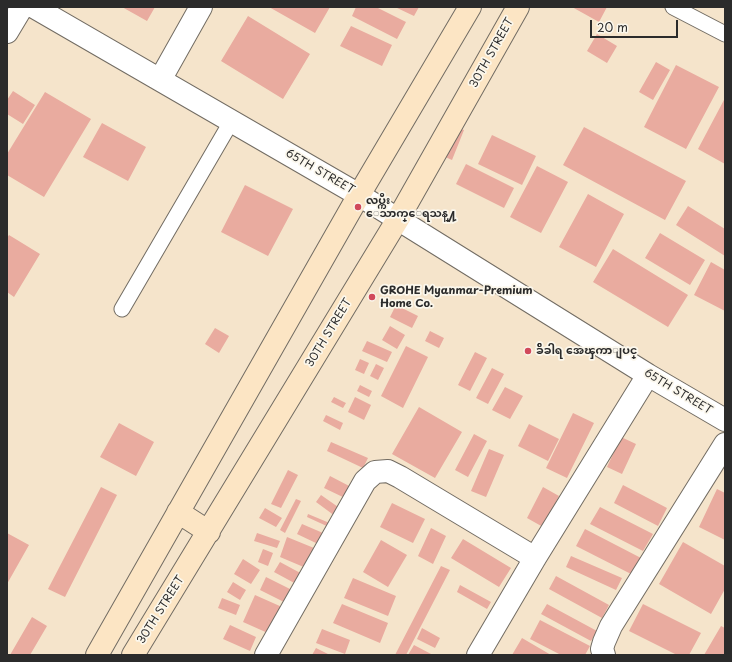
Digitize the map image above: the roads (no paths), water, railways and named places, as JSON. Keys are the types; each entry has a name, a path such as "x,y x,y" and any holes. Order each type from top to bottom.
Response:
{"main road":[{"path":"97,655 359,194 470,7"},
{"name":"30TH STREET","path":"133,655 398,219 518,7"},
{"path":"178,512 209,532"}],"street":[{"path":"7,32 22,7"},
{"name":"65TH STREET","path":"34,7 231,122 359,194 648,374 725,420"},
{"path":"160,80 201,7"},
{"path":"478,655 648,374"},
{"path":"604,655 602,649 611,626 725,444"},
{"path":"266,655 365,481 375,472 388,472 400,477 536,558"}],"lane":[{"path":"674,7 725,34"},
{"path":"122,309 231,122"}],"place":[{"name":"လပ္ကီး ေသာက္ေရသန္႔","path":"358,207"},
{"name":"GROHE Myanmar-Premium Home Co.","path":"372,297"},
{"name":"ခ်ိခါရ အေၾကာျပင္","path":"528,351"}]}
